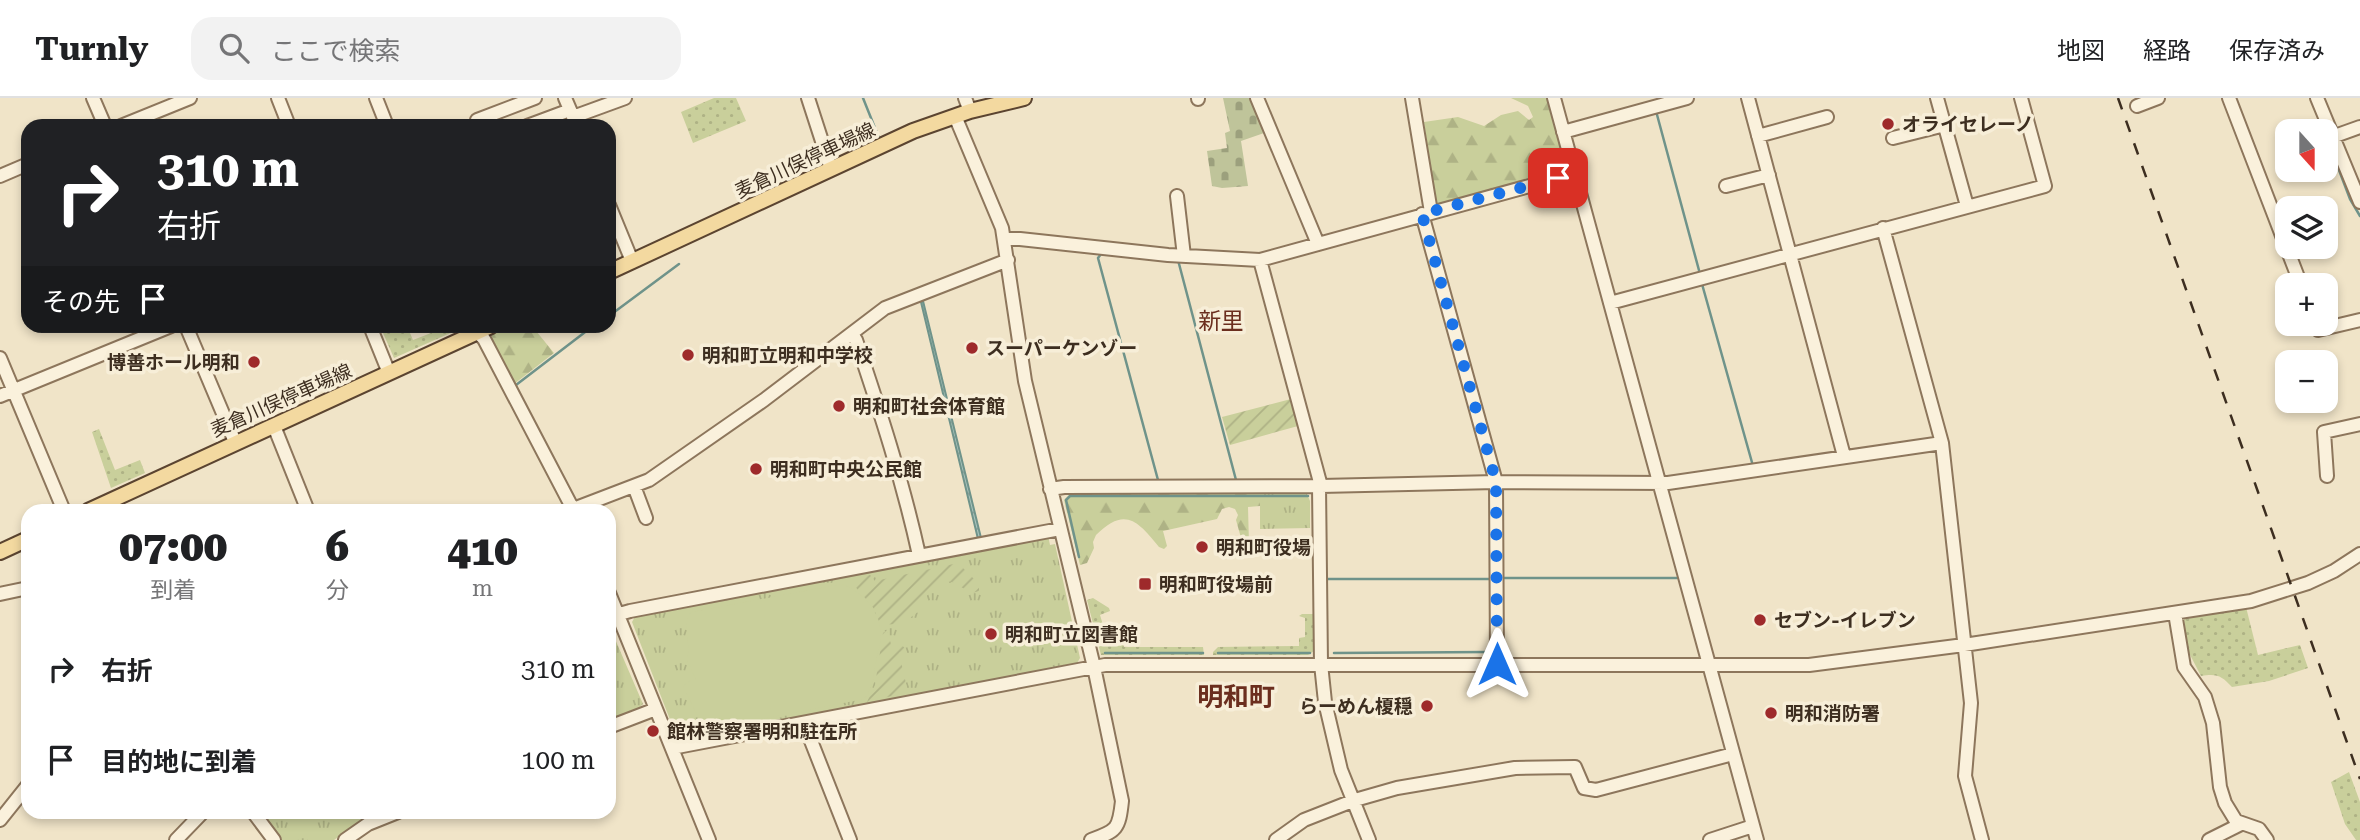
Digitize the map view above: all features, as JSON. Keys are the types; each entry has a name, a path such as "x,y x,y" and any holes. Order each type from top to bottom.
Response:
{"main road":[{"name":"麦倉川俣停車場線","path":"616,269 913,131 956,116 967,105 1024,98"},
{"name":"麦倉川俣停車場線","path":"116,504 235,442 389,373 466,333"},
{"path":"0,552 21,542"}],"street":[{"path":"93,98 102,119"},
{"path":"138,119 190,98"},
{"path":"278,98 286,119"},
{"path":"376,98 384,119"},
{"path":"480,119 535,98"},
{"path":"551,119 625,98"},
{"path":"808,98 831,169"},
{"path":"1257,98 1318,244"},
{"path":"1412,98 1427,213 1496,482 1497,664"},
{"path":"1554,98 1756,840"},
{"path":"1563,132 1687,98"},
{"path":"1748,98 1844,456"},
{"path":"1937,98 1967,206"},
{"path":"1610,303 2045,186 2021,98"},
{"path":"2137,106 2158,98"},
{"path":"2229,98 2296,273"},
{"path":"2317,98 2325,119"},
{"path":"956,116 1005,239 1023,369 1094,667 1122,801 1120,823 1114,837 1090,840"},
{"path":"1758,136 1827,117"},
{"path":"1893,138 1945,125"},
{"path":"2338,134 2360,127"},
{"path":"2338,151 2360,202"},
{"path":"0,176 21,167"},
{"path":"2347,173 2360,169"},
{"path":"1005,239 1184,256 1260,260 1573,174"},
{"path":"1726,186 1769,175"},
{"path":"1177,196 1184,256"},
{"path":"616,222 632,261"},
{"path":"1883,228 1942,443 1971,703 1965,776 1982,840"},
{"path":"588,504 649,480 885,308 1008,260"},
{"path":"1260,260 1320,486 1321,664 1335,751 1369,840"},
{"path":"2338,325 2360,320"},
{"path":"0,397 155,333"},
{"path":"189,333 235,442"},
{"path":"373,333 389,373"},
{"path":"478,333 484,339 569,504"},
{"path":"852,334 878,404 908,506 919,555"},
{"path":"0,358 61,504"},
{"path":"2327,475 2324,432 2360,424"},
{"path":"274,426 305,504"},
{"path":"1050,489 1496,482 1668,483 1942,443"},
{"path":"634,486 646,517"},
{"path":"616,615 1060,529"},
{"path":"672,748 1105,665 1809,665 1965,645 2251,601 2283,593 2322,577 2360,554"},
{"path":"0,594 21,590"},
{"path":"2175,612 2184,667 2206,697 2213,723 2220,787 2225,803 2236,821 2259,829 2267,840"},
{"path":"616,619 709,840"},
{"path":"616,724 656,709"},
{"path":"804,723 850,840"},
{"path":"1276,840 1304,820 1355,800 1397,788 1527,768 1575,767 1584,788 1596,790 1733,754"},
{"path":"0,820 21,794"},
{"path":"176,840 197,819"},
{"path":"258,819 274,840"},
{"path":"345,840 380,819"},
{"path":"2210,840 2241,824"},
{"path":"1710,840 1753,826"}],"green space":[{"path":"714,98 736,98 746,121 693,143 681,112"},
{"path":"1223,98 1253,98 1267,132 1241,141 1248,186 1212,186 1207,151 1227,148 1225,133 1230,131"},
{"path":"1511,98 1547,98 1567,171 1436,205 1424,122 1458,117 1484,126 1501,115 1518,111 1529,120 1533,117 1528,106"},
{"path":"383,333 410,333 413,340 431,333 450,333 394,358"},
{"path":"490,333 538,333 554,353 514,384"},
{"path":"1291,399 1298,426 1230,445 1222,417"},
{"path":"99,429 115,470 140,460 145,473 111,488 92,432"},
{"path":"1260,493 1260,506 1248,507 1249,544 1243,545 1236,520 1238,515 1235,509 1229,507 1222,509 1217,519 1163,531 1167,546 1164,549 1137,524 1123,519 1106,526 1096,535 1087,563 1080,565 1064,500 1070,494"},
{"path":"1260,493 1307,494 1310,501 1310,528 1260,529"},
{"path":"1048,535 1050,545 1055,544 1080,658 1076,665 684,739 676,735 632,622 636,615"},
{"path":"958,563 979,584 979,591 972,593 944,581 935,585 916,613 896,624 879,623 874,609 852,579 870,575 875,581"},
{"path":"842,584 869,603 880,626 881,637 873,682 864,699 711,729 702,725 683,686 696,680 687,660 688,615 692,612"},
{"path":"1093,598 1109,608 1110,611 1100,615 1103,625 1108,624 1113,641 1121,639 1124,647 1203,647 1204,655 1101,655 1087,600"},
{"path":"2246,607 2258,655 2300,645 2308,668 2269,681 2232,687 2219,676 2201,676 2186,647 2184,616"},
{"path":"1313,614 1314,651 1308,655 1213,655 1218,647 1299,646 1299,638 1305,637 1305,618 1299,616"},
{"path":"887,630 891,644 904,647 905,650 899,653 908,692 867,702 875,685 883,633"},
{"path":"616,641 643,704 616,717"},
{"path":"2349,772 2360,802 2360,840 2356,840 2345,824 2331,782"},
{"path":"265,819 363,819 334,840 281,840"}],"water":[{"path":"923,301 981,538 978,539 921,302"}],"waterway":[{"path":"863,98 879,138"},
{"path":"1656,111 1700,274"},
{"path":"2338,168 2360,216"},
{"path":"1106,254 1101,254 1098,258 1158,480"},
{"path":"1178,260 1236,480"},
{"path":"616,311 679,264"},
{"path":"1702,284 1753,466"},
{"path":"516,385 584,333"},
{"path":"1079,557 1066,500 1070,496 1308,496"},
{"path":"1501,578 1677,578"},
{"path":"1327,579 1493,579"},
{"path":"1334,653 1489,652"},
{"path":"1105,653 1203,653"},
{"path":"1218,653 1310,653"}],"railway":[{"path":"2118,98 2360,779"}],"place":[{"name":"オライセレーノ","path":"1888,124"},
{"name":"スーパーケンゾー","path":"972,348"},
{"name":"明和町立明和中学校","path":"688,355"},
{"name":"博善ホール明和","path":"254,362"},
{"name":"明和町社会体育館","path":"839,406"},
{"name":"明和町中央公民館","path":"756,469"},
{"name":"明和町役場","path":"1202,547"},
{"name":"明和町役場前","path":"1145,584"},
{"name":"セブン-イレブン","path":"1760,620"},
{"name":"明和町立図書館","path":"991,634"},
{"name":"らーめん榎穏","path":"1427,706"},
{"name":"明和消防署","path":"1771,713"},
{"name":"館林警察署明和駐在所","path":"653,731"}],"district":[{"name":"新里","path":"1221,321"},
{"name":"明和町","path":"1236,697"}],"route":[{"path":"1497,664 1496,482 1422,214 1558,178"}]}
